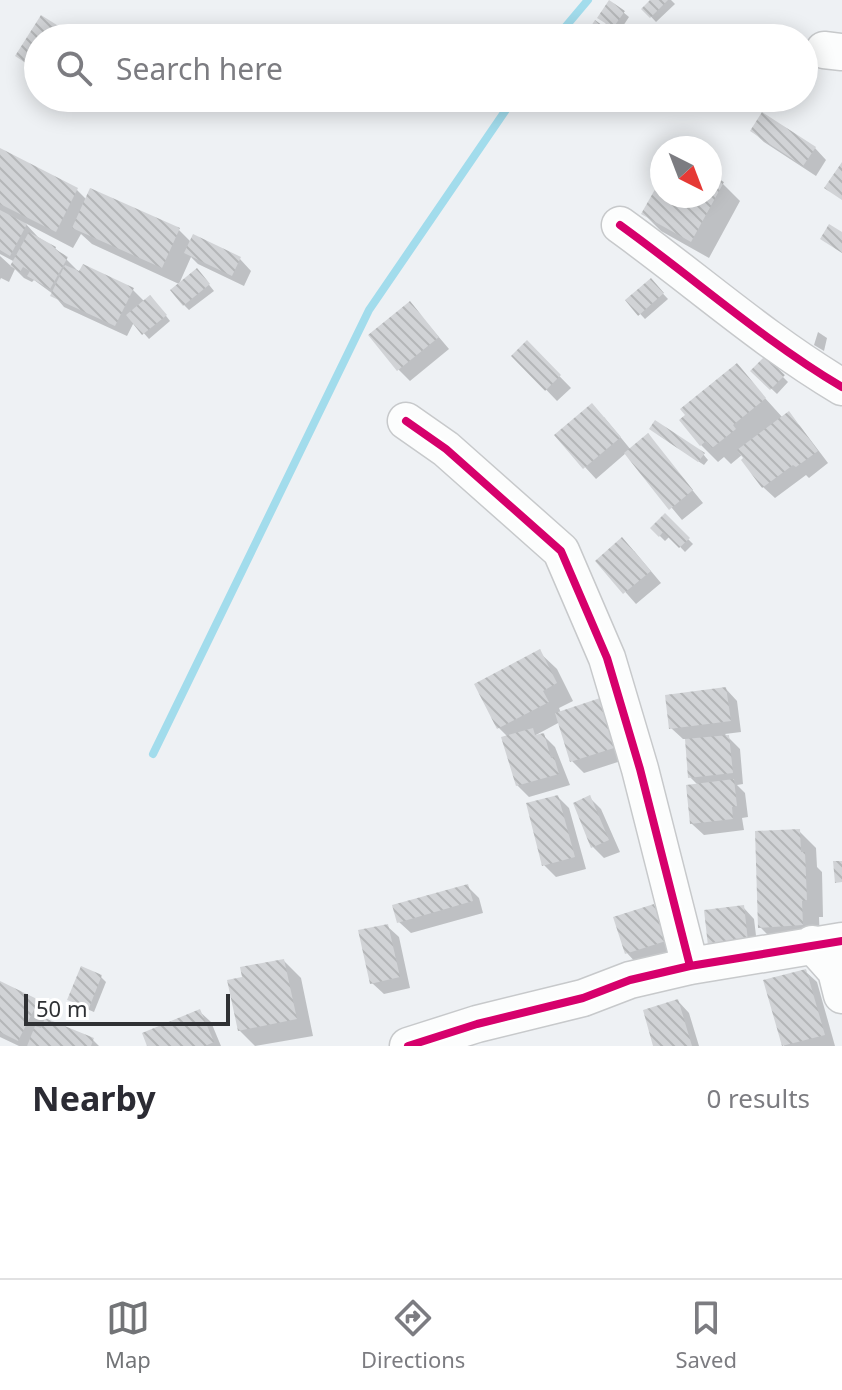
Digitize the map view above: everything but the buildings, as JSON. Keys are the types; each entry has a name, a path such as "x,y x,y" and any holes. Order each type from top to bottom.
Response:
{"street":[{"path":"620,225 681,269 754,329 842,387"},
{"path":"406,421 446,449 561,551 607,658 640,769 690,966"},
{"path":"408,1046 490,1021 583,998 630,980 690,966 827,943 842,995"}],"waterway":[{"path":"568,24 588,0"},
{"path":"153,754 369,310 504,112"}],"cycle path":[{"path":"620,225 757,329 842,387"},
{"path":"406,421 446,449 561,551 607,658 640,769 690,966"},
{"path":"408,1046 477,1024 583,998 630,980 690,966 842,941"}]}
